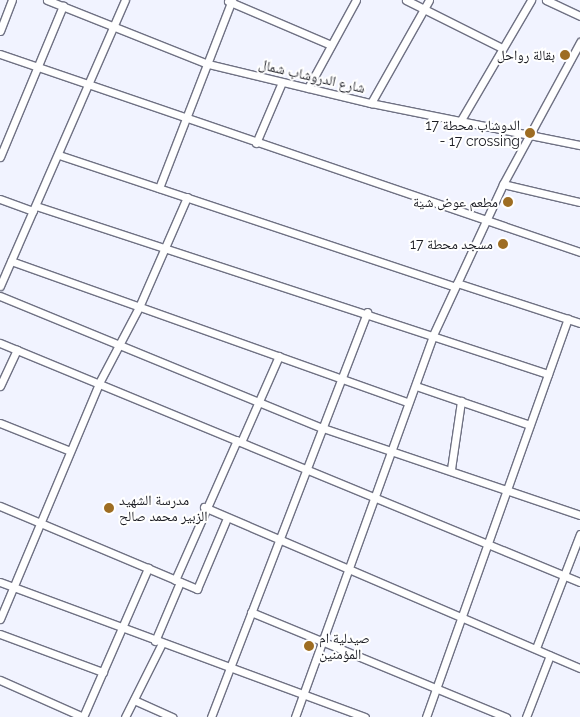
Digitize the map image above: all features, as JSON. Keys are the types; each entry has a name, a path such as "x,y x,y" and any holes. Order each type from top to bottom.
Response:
{"street":[{"path":"0,31 12,0"},
{"name":"شارع الدروشاب شمال","path":"47,0 208,64 372,103 580,145"},
{"path":"0,286 60,155 126,0"},
{"path":"308,88 356,0"},
{"path":"406,0 502,48"},
{"path":"372,103 429,0"},
{"path":"462,120 502,48 532,0"},
{"path":"546,0 580,16"},
{"path":"159,188 184,118 208,64 230,1 330,45"},
{"path":"0,156 39,69 63,6"},
{"path":"295,717 320,642 408,402 416,386 433,335 503,184 580,42"},
{"path":"0,54 486,223 580,252"},
{"path":"572,57 580,61"},
{"path":"256,143 282,82"},
{"path":"60,155 456,285 580,323"},
{"path":"503,184 580,202"},
{"path":"0,619 15,588 40,523 99,383 139,307 187,197"},
{"path":"0,199 165,246 548,374"},
{"path":"11,261 408,402"},
{"path":"0,296 120,343 320,427 451,469 580,515"},
{"path":"211,717 277,540 306,469 320,427 367,312"},
{"path":"426,717 459,617 487,546 568,319"},
{"path":"0,343 487,546 580,582"},
{"path":"1,382 17,350"},
{"path":"125,717 159,642 177,580 204,508 239,441 279,356"},
{"path":"416,386 530,425"},
{"path":"451,469 461,401"},
{"path":"0,423 70,451"},
{"path":"0,506 199,589 227,518"},
{"path":"204,508 580,668"},
{"path":"536,648 580,534"},
{"path":"0,680 80,716 103,672 148,568"},
{"path":"0,582 365,717"},
{"path":"251,612 506,717"},
{"path":"0,634 103,672"},
{"path":"526,717 550,655"},
{"path":"134,700 172,717"}],"place":[{"name":"بقالة رواحل","path":"565,55"},
{"name":"الدوشاب محطة 17 - 17 crossing","path":"530,133"},
{"name":"مطعم عوض شية","path":"508,202"},
{"name":"مسجد محطة 17","path":"503,244"},
{"name":"مدرسة الشهيد الزبير محمد صالح","path":"109,508"},
{"name":"صيدلية ام المؤمنين","path":"309,646"}]}
